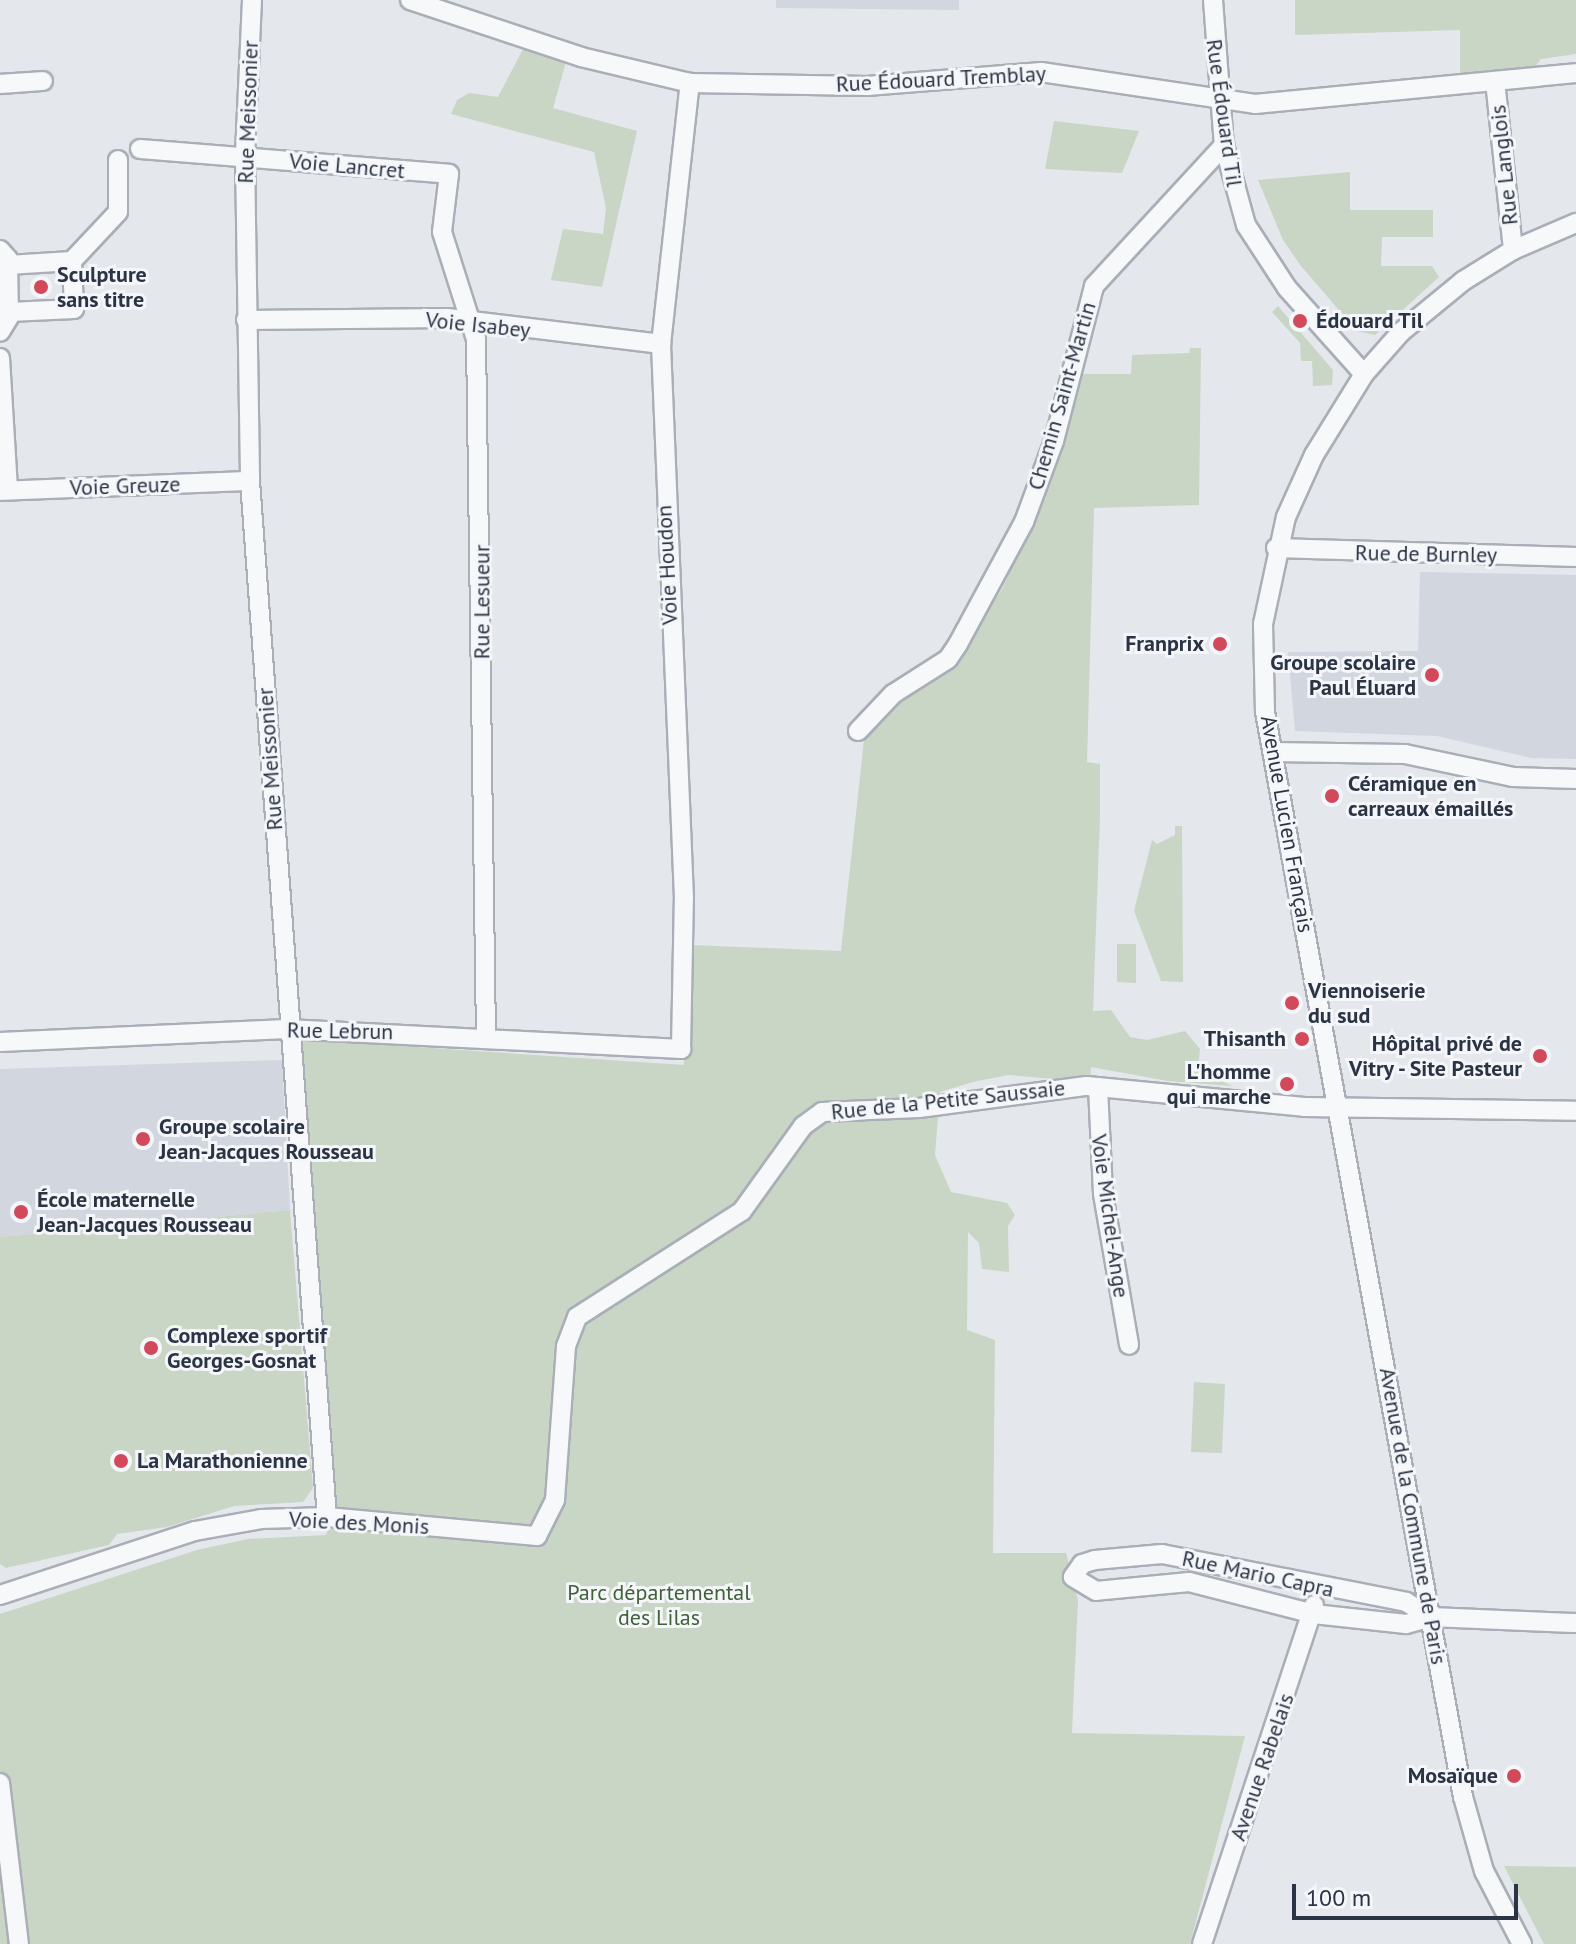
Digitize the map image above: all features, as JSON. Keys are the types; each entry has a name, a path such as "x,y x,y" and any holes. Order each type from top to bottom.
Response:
{"street":[{"name":"Rue Meissonier","path":"252,0 245,157 250,481 287,1029 327,1517"},
{"name":"Rue Édouard Tremblay","path":"410,0 581,57 690,83 867,86 1041,72 1255,104 1576,73"},
{"name":"Rue Édouard Til","path":"1213,0 1224,145 1246,225 1264,256 1364,374"},
{"path":"0,84 43,81"},
{"name":"Rue Langlois","path":"1495,81 1513,250"},
{"name":"Voie Houdon","path":"681,1049 684,898 661,344 690,83"},
{"name":"Chemin Saint-Martin","path":"858,731 893,694 948,659 958,644 1024,522 1054,441 1094,286 1224,145"},
{"name":"Voie Lancret","path":"140,149 449,174"},
{"path":"9,312 74,309 72,261 118,212 118,160"},
{"name":"Rue Lesueur","path":"449,174 442,232 472,324 481,501 486,1035"},
{"name":"Avenue Lucien Français","path":"1335,1078 1265,712 1263,624 1276,548 1314,455 1364,374 1401,332 1463,281 1513,250 1576,223"},
{"path":"0,332 9,312 4,257 72,261"},
{"name":"Voie Isabey","path":"246,320 447,318 472,324 661,344"},
{"path":"0,358 4,491"},
{"name":"Voie Greuze","path":"4,491 250,481"},
{"name":"Rue de Burnley","path":"1276,548 1576,557"},
{"path":"1273,752 1405,754 1513,777 1576,779"},
{"name":"Rue Lebrun","path":"0,1042 287,1029 486,1035 681,1049"},
{"name":"Avenue de la Commune de Paris","path":"1335,1078 1440,1618 1477,1851 1504,1915 1522,1944"},
{"name":"Rue de la Petite Saussaie","path":"537,1536 555,1500 566,1346 577,1317 742,1211 809,1119 822,1112 919,1108 1010,1092 1098,1087 1216,1102 1339,1109 1576,1111"},
{"name":"Voie Michel-Ange","path":"1098,1087 1103,1194 1129,1345"},
{"name":"Voie des Monis","path":"0,1595 195,1531 261,1519 327,1517 537,1536"},
{"name":"Rue Mario Capra","path":"1440,1618 1406,1602 1316,1588 1190,1557 1162,1554 1095,1560 1082,1564 1073,1577 1096,1591 1189,1582 1314,1614 1406,1624 1440,1618 1576,1623"},
{"path":"1189,1582 1190,1557"},
{"name":"Avenue Rabelais","path":"1202,1944 1314,1614 1316,1588"},
{"path":"0,1783 19,1944"}],"shaded area":[{"path":"776,0 959,0 959,10 776,8"},
{"name":"Groupe scolaire Paul Éluard","path":"1420,572 1576,575 1576,759 1531,758 1437,736 1295,731 1288,652 1418,651"},
{"name":"Groupe scolaire Jean-Jacques Rousseau","path":"282,1060 290,1210 0,1237 0,1069"}],"green space":[{"path":"1295,0 1576,0 1576,54 1541,59 1530,73 1460,77 1460,30 1295,35"},
{"path":"524,47 566,62 553,108 637,131 602,287 551,280 563,229 603,234 606,208 594,152 451,114 457,100 469,93 498,97"},
{"path":"1054,121 1139,131 1122,173 1045,169"},
{"path":"1350,172 1350,210 1433,210 1433,237 1382,237 1381,266 1432,266 1439,277 1375,335 1357,331 1301,266 1283,240 1258,180"},
{"path":"1278,306 1333,370 1332,385 1313,386 1312,361 1301,361 1300,343 1272,312"},
{"name":"Parc départemental des Lilas","path":"1190,348 1201,348 1199,505 1094,508 1087,762 1100,764 1100,817 1093,1011 1111,1010 1130,1037 1147,1040 1185,1031 1200,1049 1198,1069 1232,1086 1168,1081 1091,1067 1090,1082 1008,1075 973,1082 940,1092 935,1155 951,1192 1007,1203 1015,1215 1008,1226 1009,1272 982,1269 979,1243 968,1232 967,1330 995,1340 993,1553 1066,1553 1078,1600 1072,1733 1245,1736 1190,1944 0,1944 0,1614 197,1550 248,1539 326,1535 337,1504 298,1039 684,1065 686,954 692,945 841,951 864,740 897,700 951,667 1002,589 1030,529 1080,374 1131,374 1132,355 1189,353"},
{"path":"1175,826 1182,826 1183,982 1161,981 1134,911 1152,840 1157,844 1175,835"},
{"path":"1117,944 1136,944 1136,983 1117,982"},
{"name":"Complexe sportif Georges-Gosnat","path":"290,1210 313,1488 303,1502 234,1506 167,1527 117,1534 109,1545 6,1568 0,1564 0,1237"},
{"path":"1194,1382 1225,1384 1222,1453 1191,1452"},
{"path":"1504,1866 1576,1867 1576,1944 1544,1944"}],"place":[{"name":"Sculpture sans titre","path":"41,287"},
{"name":"Édouard Til","path":"1300,321"},
{"name":"Franprix","path":"1220,644"},
{"name":"Groupe scolaire Paul Éluard","path":"1432,675"},
{"name":"Céramique en carreaux émaillés","path":"1332,796"},
{"name":"Viennoiserie du sud","path":"1292,1003"},
{"name":"Thisanth","path":"1302,1039"},
{"name":"Hôpital privé de Vitry - Site Pasteur","path":"1540,1056"},
{"name":"L'homme qui marche","path":"1287,1084"},
{"name":"Groupe scolaire Jean-Jacques Rousseau","path":"143,1139"},
{"name":"École maternelle Jean-Jacques Rousseau","path":"21,1212"},
{"name":"Complexe sportif Georges-Gosnat","path":"151,1348"},
{"name":"La Marathonienne","path":"121,1461"},
{"name":"Mosaïque","path":"1514,1776"}]}
